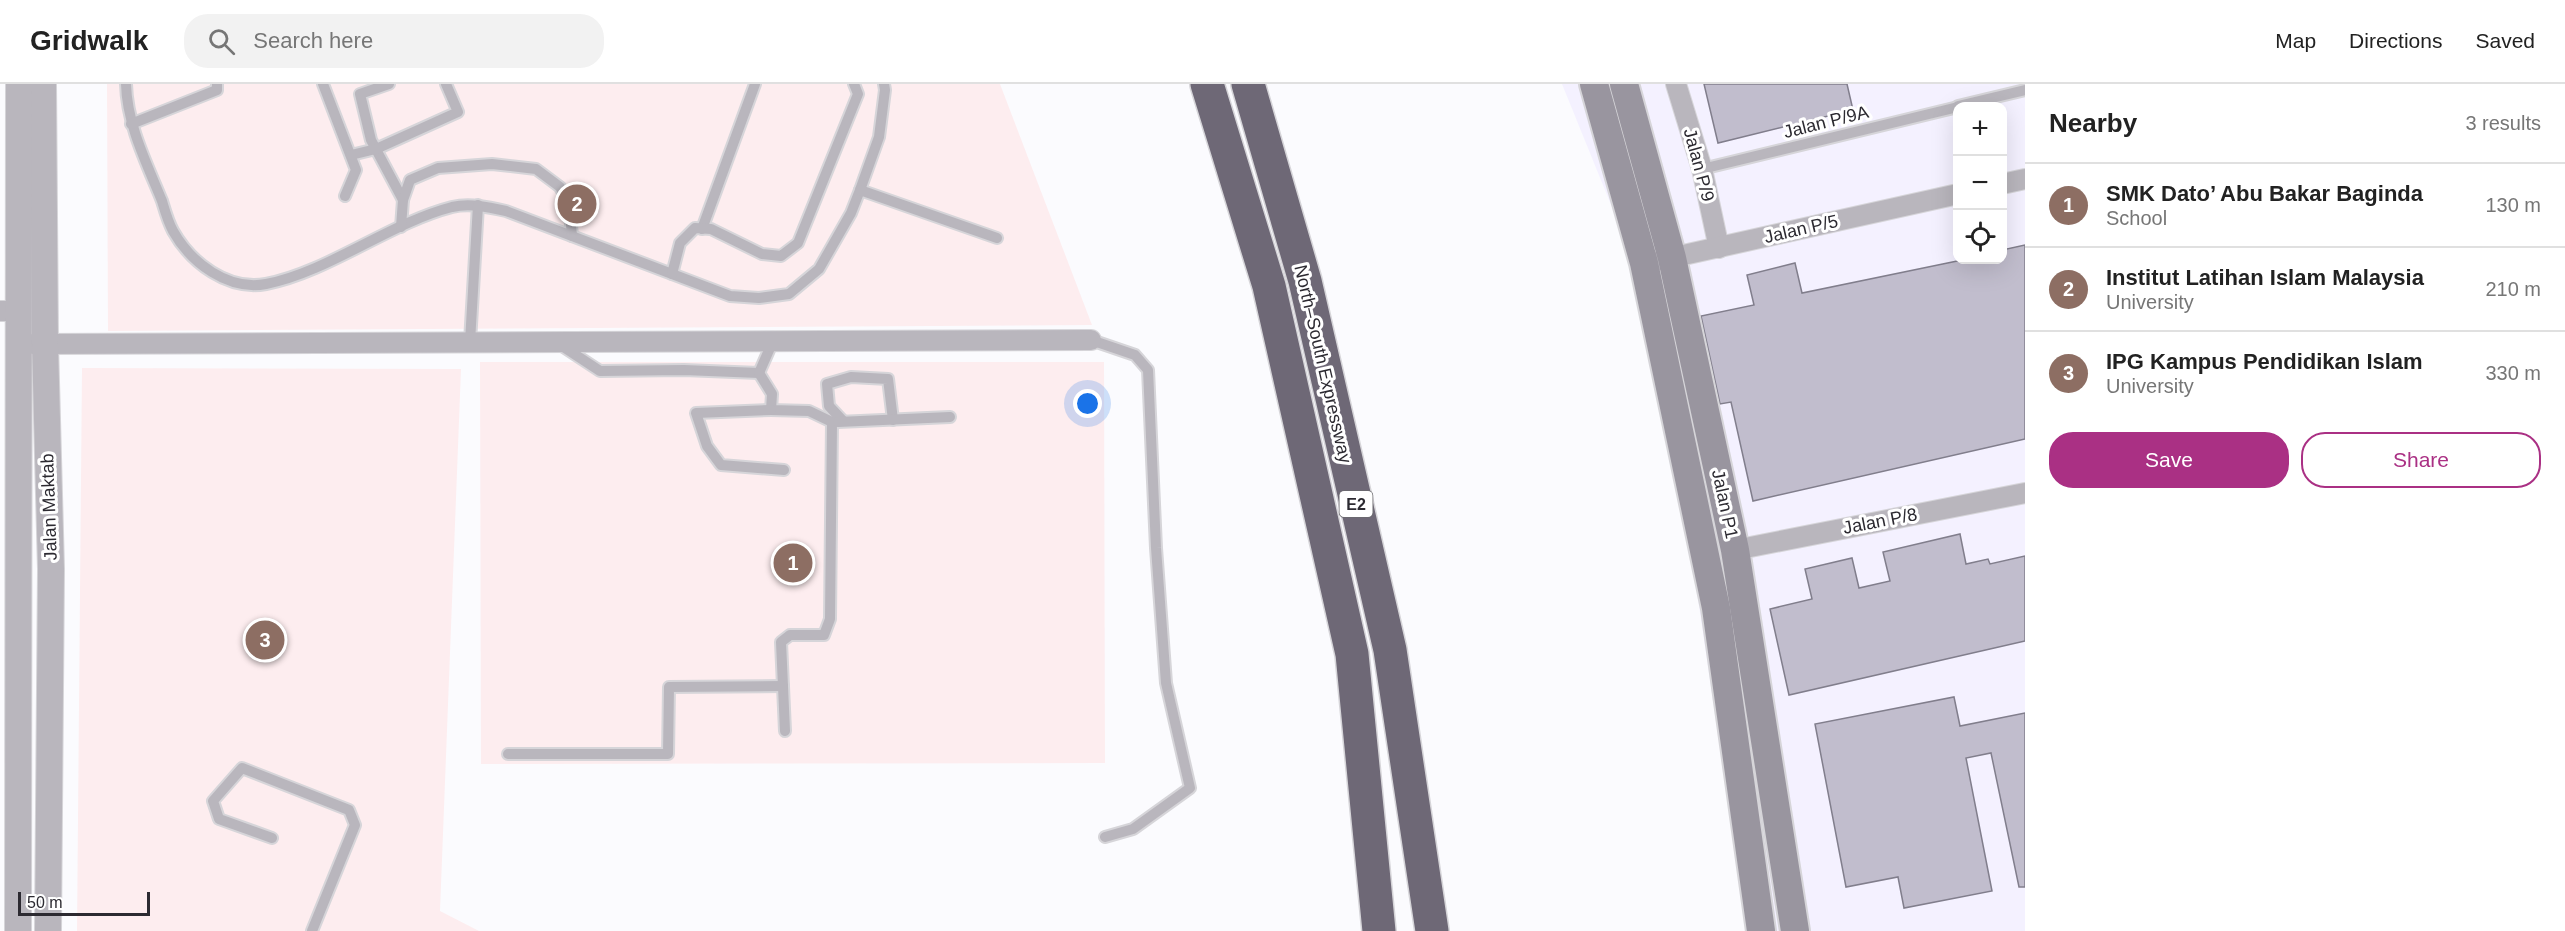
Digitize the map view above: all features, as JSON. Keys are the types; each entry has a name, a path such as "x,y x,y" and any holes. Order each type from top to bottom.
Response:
{"highway":[{"name":"North–South Expressway","path":"1207,84 1269,286 1352,654 1379,931"},
{"name":"North–South Expressway","path":"1248,84 1305,281 1390,650 1432,931"}],"main road":[{"name":"Jalan P1","path":"1594,84 1644,263 1716,608 1761,931"},
{"name":"Jalan P1","path":"1624,84 1672,258 1735,550 1795,931"}],"street":[{"name":"Jalan Maktab","path":"18,931 18,344 9,311 19,84"},
{"name":"Jalan Maktab","path":"43,84 45,344 51,569 48,931"},
{"name":"Jalan P/9","path":"1676,84 1702,169 1719,248"},
{"path":"2007,183 2025,179"},
{"name":"Jalan P/5","path":"1644,263 1953,195"},
{"path":"18,344 1090,340"},
{"name":"Jalan P/8","path":"1735,550 2025,493"}],"lane":[{"path":"126,84 131,123 173,231 197,262 231,282 265,284 292,276 401,227 453,207 478,205 506,211 730,296 759,298 789,294 819,269 851,213 879,137 884,84"},
{"path":"323,84 356,170 345,196"},
{"path":"389,84 360,94 371,140 403,200"},
{"path":"351,155 376,149 458,112 446,84"},
{"path":"702,229 755,84"},
{"path":"672,274 680,243 695,228 711,229 762,254 782,256 798,243 858,94 854,84"},
{"path":"131,123 217,87"},
{"name":"Jalan P/9A","path":"1975,102 2025,90"},
{"name":"Jalan P/9A","path":"1702,169 1953,107"},
{"path":"401,227 403,200 410,180 438,168 492,164 536,168 560,187 569,203 572,236"},
{"path":"860,190 997,238"},
{"path":"470,342 478,205"},
{"path":"1090,340 1135,355 1148,370 1156,548 1166,683 1190,788 1133,829 1105,837"},
{"path":"759,373 773,341"},
{"path":"556,342 600,371 684,370 759,373"},
{"path":"759,373 772,394 771,410"},
{"path":"785,732 782,642 790,635 824,634 830,619 838,422 829,406 827,384 851,377 888,379 893,420"},
{"path":"784,470 721,465 707,446 696,413 809,411 838,422 950,417"},
{"path":"508,754 668,754 669,687 783,687"},
{"path":"272,838 219,819 213,801 242,768 349,810 355,825 312,931"}],"shaded area":[{"path":"107,84 1000,84 1092,325 108,331"},
{"path":"1562,84 2025,84 2025,931 1747,931 1694,572 1622,232"},
{"path":"480,362 1104,362 1105,763 481,764"},
{"path":"82,368 461,369 440,911 479,931 77,931"}],"building":[{"path":"1704,84 1847,84 1853,110 1718,143"},
{"path":"2025,245 2025,439 1753,501 1731,402 1720,404 1701,316 1754,305 1747,275 1795,263 1802,293 1953,262 1953,264 2007,264 2007,249"},
{"path":"1960,534 1966,564 1988,559 1990,564 2025,556 2025,641 1789,695 1770,609 1812,599 1805,569 1852,558 1859,588 1890,581 1883,552"},
{"path":"1954,697 1960,726 2025,713 2025,887 2019,887 1991,753 1966,758 1992,891 1904,908 1898,877 1846,887 1815,724"}],"place":[{"name":"Institut Latihan Islam Malaysia","path":"577,204"},
{"name":"SMK Dato’ Abu Bakar Baginda","path":"793,563"},
{"name":"IPG Kampus Pendidikan Islam","path":"265,640"}]}
